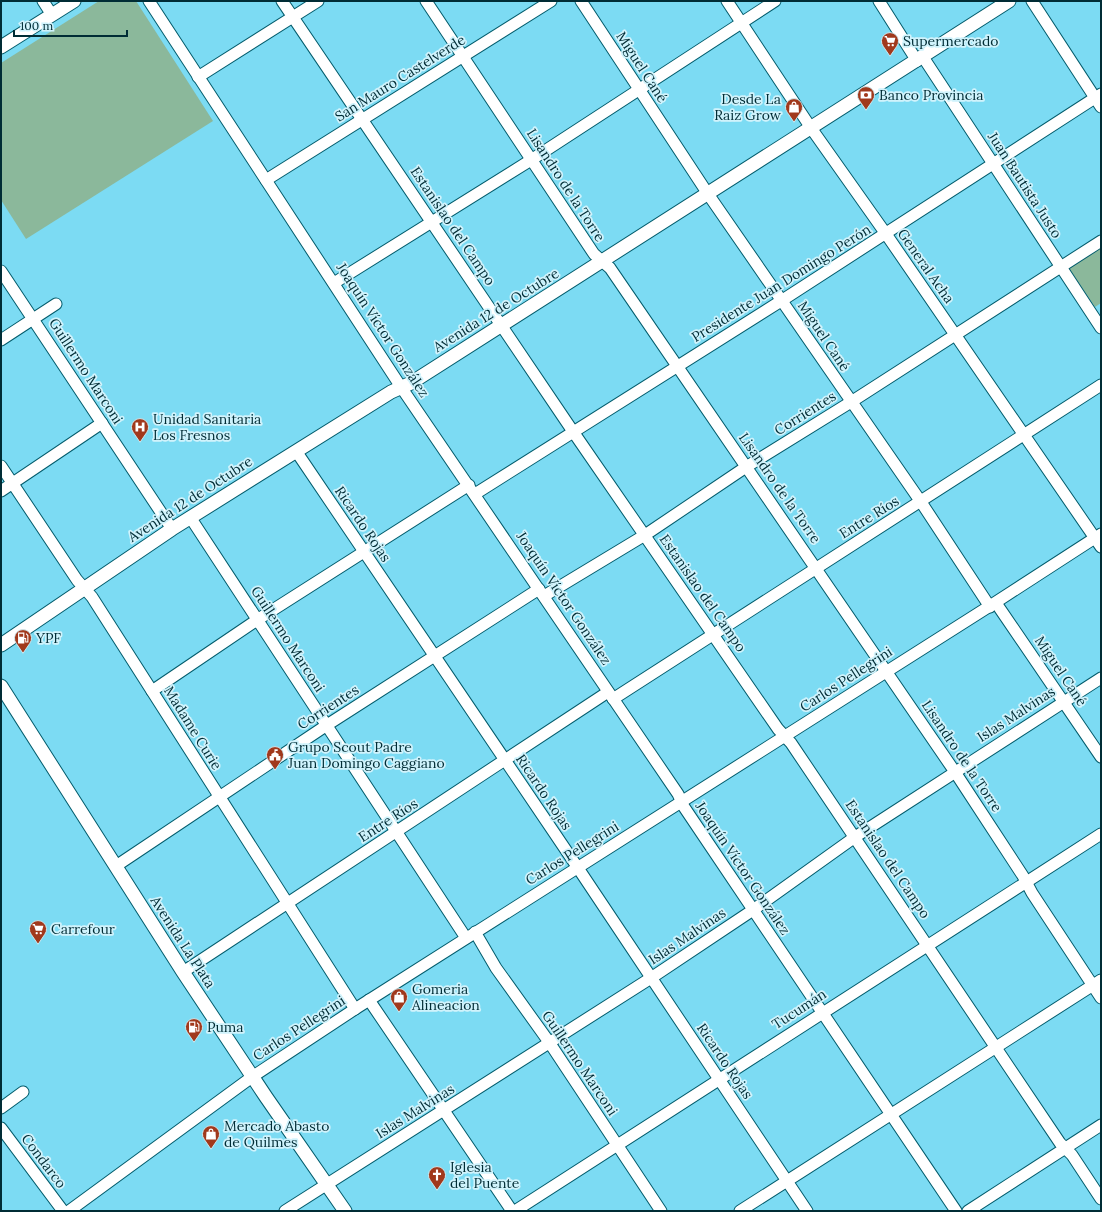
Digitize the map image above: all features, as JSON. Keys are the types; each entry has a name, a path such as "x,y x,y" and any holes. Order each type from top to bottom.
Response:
{"main road":[{"path":"1,47 74,1"},
{"name":"Avenida 12 de Octubre","path":"1,645 190,517 603,262 1009,1"},
{"name":"Avenida La Plata","path":"1,686 183,972 252,1077 345,1211"}],"street":[{"path":"43,1 52,15"},
{"name":"Joaquín Víctor González","path":"148,1 401,387 542,593 956,1211"},
{"name":"Estanislao del Campo","path":"282,1 574,433 714,634 778,729 786,736 1060,1143 1072,1155 1101,1199"},
{"path":"198,77 318,1"},
{"name":"Lisandro de la Torre","path":"426,1 594,254 610,268 886,670 955,772 1027,883 1032,894 1097,982 1101,998"},
{"name":"San Mauro Castelverde","path":"266,180 550,1"},
{"name":"Miguel Cané","path":"580,1 708,194 851,402 1101,757"},
{"name":"General Acha","path":"727,1 811,128 1099,540"},
{"path":"334,283 431,221 531,160 775,1"},
{"name":"Juan Bautista Justo","path":"879,1 993,164 1101,328"},
{"path":"1032,1 1099,100"},
{"name":"Presidente Juan Domingo Perón","path":"152,691 258,620 365,552 574,433 782,301 993,164 1099,100"},
{"name":"Corrientes","path":"116,866 327,725 434,656 645,535 746,467 851,402 1101,241"},
{"name":"Guillermo Marconi","path":"1,270 172,529"},
{"path":"1,340 56,304"},
{"name":"Entre Ríos","path":"183,972 505,761 714,634 1101,386"},
{"path":"1,491 102,423"},
{"name":"Ricardo Rojas","path":"296,451 578,868 807,1211"},
{"name":"Madame Curie","path":"1,466 84,588 92,597 355,1009"},
{"name":"Guillermo Marconi","path":"190,517 397,833 548,1042 661,1211"},
{"name":"Carlos Pellegrini","path":"68,1211 252,1077 355,1009 681,801 786,736 886,670 1099,540"},
{"name":"Islas Malvinas","path":"285,1211 548,1042 651,978 753,910 855,837 1101,678"},
{"name":"Tucumán","path":"514,1211 617,1146 822,1012 1027,883 1101,834"},
{"path":"740,1211 1097,982"},
{"path":"369,1000 514,1211"},
{"path":"1,1108 23,1092"},
{"path":"968,1211 1101,1125"},
{"name":"Condarco","path":"1,1128 63,1211"}],"green space":[{"path":"99,1 136,1 213,121 26,239 1,200 1,63"},
{"path":"1101,245 1101,303 1095,307 1068,267"}],"place":[{"name":"Supermercado","path":"890,56"},
{"name":"Banco Provincia","path":"866,110"},
{"name":"Desde La Raiz Grow","path":"794,122"},
{"name":"Unidad Sanitaria Los Fresnos","path":"140,442"},
{"name":"YPF","path":"23,653"},
{"name":"Grupo Scout Padre Juan Domingo Caggiano","path":"275,770"},
{"name":"Carrefour","path":"38,944"},
{"name":"Gomeria Alineacion","path":"399,1012"},
{"name":"Puma","path":"194,1042"},
{"name":"Mercado Abasto de Quilmes","path":"211,1149"},
{"name":"Iglesia del Puente","path":"437,1190"}]}
